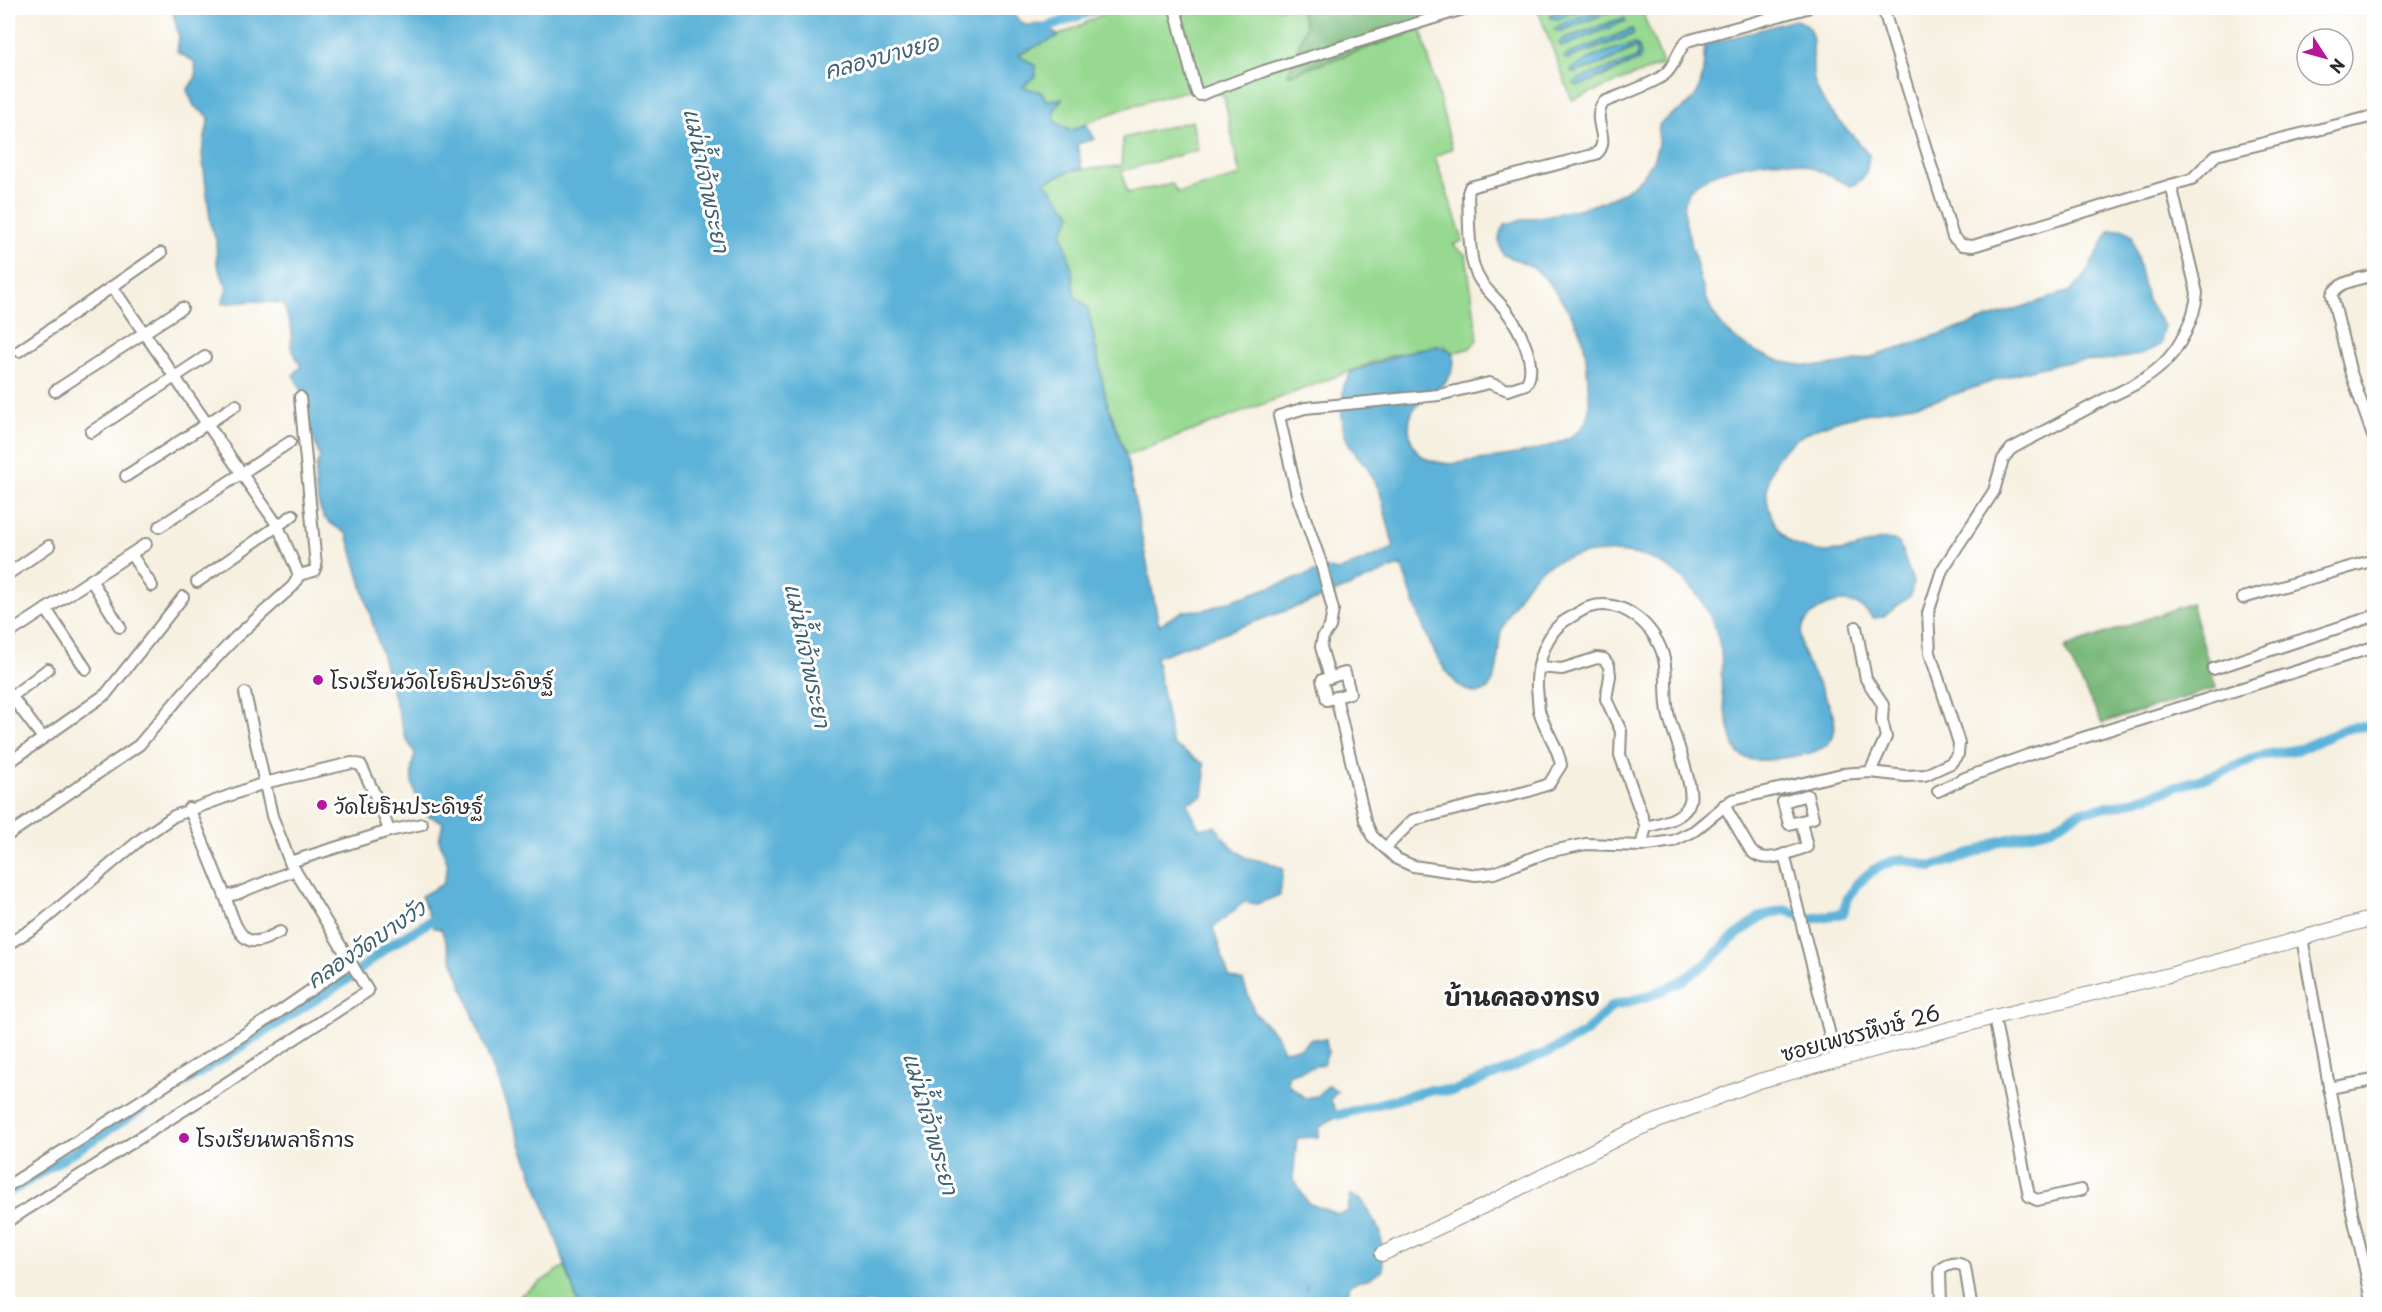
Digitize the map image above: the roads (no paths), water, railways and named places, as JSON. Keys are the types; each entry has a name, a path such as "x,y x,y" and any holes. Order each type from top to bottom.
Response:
{"street":[{"path":"1175,8 1194,84 1200,95 1216,91 1264,71 1466,8"},
{"path":"1330,678 1321,647 1323,637 1330,627 1333,609 1321,563 1297,495 1279,420 1280,416 1299,409 1439,395 1489,383 1508,390 1514,390 1526,384 1530,371 1521,335 1506,310 1488,292 1474,267 1468,193 1470,187 1596,154 1603,142 1598,116 1599,108 1604,102 1664,75 1674,63 1679,49 1687,41 1807,8"},
{"path":"1883,8 1953,237 1962,245 1973,246 2192,179 2216,155 2374,116"},
{"path":"1336,697 1365,820 1372,836 1397,859 1413,866 1476,875 1494,873 1547,852 1586,844 1641,846 1673,841 1694,831 1732,800 1842,774 1870,772 1906,776 1925,775 1951,763 1958,754 1959,743 1930,653 1928,613 1942,570 1994,491 2003,459 2011,449 2138,382 2161,366 2171,355 2189,324 2195,308 2197,293 2171,185"},
{"path":"19,351 161,253"},
{"path":"2374,275 2340,286 2334,290 2332,295 2350,370 2374,440"},
{"path":"113,288 278,526 299,575"},
{"path":"55,391 182,308"},
{"path":"91,432 205,357"},
{"path":"8,835 139,745 191,684 235,638 293,586 299,575 314,571 316,566 300,397"},
{"path":"126,476 236,405"},
{"path":"159,527 290,442"},
{"path":"197,582 293,515"},
{"path":"8,634 146,544"},
{"path":"8,574 49,546"},
{"path":"131,554 152,586"},
{"path":"2243,598 2374,560"},
{"path":"91,580 120,627"},
{"path":"8,763 106,694 183,597"},
{"path":"1385,848 1413,820 1549,784 1561,765 1559,754 1540,712 1537,685 1541,651 1561,623 1589,607 1607,605 1621,608 1641,620 1653,636 1664,658 1668,714 1689,784 1690,800 1686,809 1674,819 1646,827"},
{"path":"46,609 86,669"},
{"path":"2213,669 2374,616"},
{"path":"1856,627 1866,679 1883,705 1882,720 1886,737 1870,772"},
{"path":"1938,791 1965,778 2028,755 2374,647"},
{"path":"1539,667 1562,669 1596,658 1604,659 1609,666 1610,676 1606,699 1621,731 1620,755 1646,827 1641,846"},
{"path":"43,738 9,694 48,669"},
{"path":"1345,673 1350,693 1327,700 1322,680 1330,678 1345,673"},
{"path":"8,1221 368,991 293,866 272,816 245,693"},
{"path":"8,944 37,926 141,838 174,816 189,808 264,783 352,763 361,765 366,772 389,831"},
{"path":"1724,805 1751,851 1757,857 1766,859 1807,847 1801,821"},
{"path":"189,808 238,927 248,939 254,942 280,932"},
{"path":"225,896 236,894 293,866 389,831 422,824"},
{"path":"1784,854 1836,1059"},
{"name":"ซอยเพชรหึงษ์ 26","path":"1382,1254 1488,1204 1632,1131 1759,1081 1994,1017 2169,975 2374,918"},
{"path":"2302,938 2352,1212 2373,1305"},
{"path":"8,1186 352,967"},
{"path":"1994,1017 2029,1196 2037,1200 2081,1190"},
{"path":"2329,1088 2374,1080"},
{"path":"1941,1305 1940,1270 1947,1265 1956,1264 1965,1267 1968,1273 1971,1305"}],"water":[{"name":"แม่น้ำเจ้าพระยา","path":"172,8 1013,8 1015,16 1025,25 1041,24 1059,36 1018,55 1036,66 1036,75 1023,87 1041,92 1046,100 1062,99 1054,110 1055,122 1071,131 1086,124 1095,139 1077,144 1082,169 1072,170 1045,182 1072,214 1062,232 1072,270 1074,295 1088,308 1106,399 1126,456 1159,625 1183,611 1204,610 1326,568 1337,571 1394,548 1380,492 1367,467 1351,448 1344,433 1341,409 1344,385 1351,372 1407,352 1435,346 1446,348 1453,353 1453,367 1449,377 1418,404 1409,424 1414,447 1425,458 1435,462 1452,464 1541,449 1572,436 1582,427 1589,411 1589,400 1585,347 1579,329 1568,309 1541,274 1526,264 1504,255 1499,243 1499,235 1505,224 1594,204 1616,196 1634,184 1648,169 1657,148 1659,125 1686,106 1697,94 1702,78 1705,45 1795,20 1804,23 1812,35 1813,71 1818,91 1830,111 1869,155 1867,170 1863,178 1851,186 1805,165 1778,161 1748,164 1716,173 1692,188 1686,197 1684,210 1686,224 1707,299 1721,324 1744,345 1774,359 1807,366 1829,366 1872,357 2070,291 2083,279 2110,230 2124,229 2132,235 2147,300 2164,326 2161,344 2139,354 2034,369 1947,397 1838,421 1811,431 1789,445 1773,464 1767,490 1769,510 1787,539 1810,550 1827,552 1852,549 1882,540 1894,540 1899,543 1913,582 1911,595 1883,617 1873,618 1856,604 1838,602 1816,611 1803,627 1801,642 1805,658 1830,706 1834,722 1833,736 1824,747 1816,751 1765,760 1748,759 1739,754 1735,749 1723,699 1721,651 1705,606 1696,593 1673,571 1645,557 1618,552 1570,557 1543,569 1533,577 1504,622 1494,679 1488,688 1480,693 1462,688 1438,659 1428,639 1401,565 1324,597 1156,657 1172,744 1204,764 1203,796 1187,803 1199,829 1215,826 1227,842 1246,858 1268,862 1283,869 1280,895 1257,904 1244,902 1213,928 1229,977 1243,981 1255,1013 1279,1038 1282,1050 1301,1048 1310,1039 1326,1039 1328,1053 1323,1064 1288,1075 1288,1084 1305,1098 1317,1096 1329,1085 1337,1091 1330,1100 1338,1115 1319,1128 1319,1137 1297,1138 1293,1179 1308,1203 1337,1214 1347,1212 1351,1195 1362,1200 1381,1233 1383,1270 1370,1278 1350,1284 1346,1304 578,1304 560,1249 441,929 434,928 421,896 443,884 448,865 439,840 443,822 424,814 417,798 412,778 415,754 405,736 347,534 324,517 318,503 315,478 320,457 306,417 306,398 293,375 301,367 291,347 292,330 283,303 253,301 222,304 227,288 217,264 216,240 211,226 202,154 209,117 194,106 187,90 196,77 195,62 177,52 179,37"},
{"path":"1568,8 1584,8 1557,19 1551,18 1551,14"},
{"path":"1611,8 1619,8 1561,31 1554,30 1572,19"},
{"path":"1624,18 1626,21 1566,45 1561,46 1559,43 1563,39"},
{"path":"1632,29 1634,34 1568,59 1564,58 1567,55"},
{"path":"1634,44 1639,46 1641,55 1639,60 1579,86 1574,84 1577,80 1637,58 1637,47 1600,64 1573,73 1571,71 1601,54"}],"waterway":[{"name":"คลองบางยอ","path":"1035,32 1099,8"},
{"path":"1338,1115 1430,1090 1454,1091 1551,1051 1585,1033 1612,1006 1648,996 1680,982 1706,964 1729,941 1760,917 1784,910 1811,919 1843,913 1856,885 1872,871 1887,863 1902,859 1931,867 1977,852 1997,842 2052,828 2082,811 2119,805 2220,773 2259,756 2300,749 2347,728 2374,725"},
{"name":"คลองวัดบางวัว","path":"8,1193 351,977 387,947 441,915"}],"place":[{"name":"โรงเรียนวัดโยธินประดิษฐ์","path":"318,680"},
{"name":"วัดโยธินประดิษฐ์","path":"322,805"},
{"name":"โรงเรียนพลาธิการ","path":"184,1138"}],"district":[{"name":"บ้านคลองทรง","path":"1522,996"}]}
